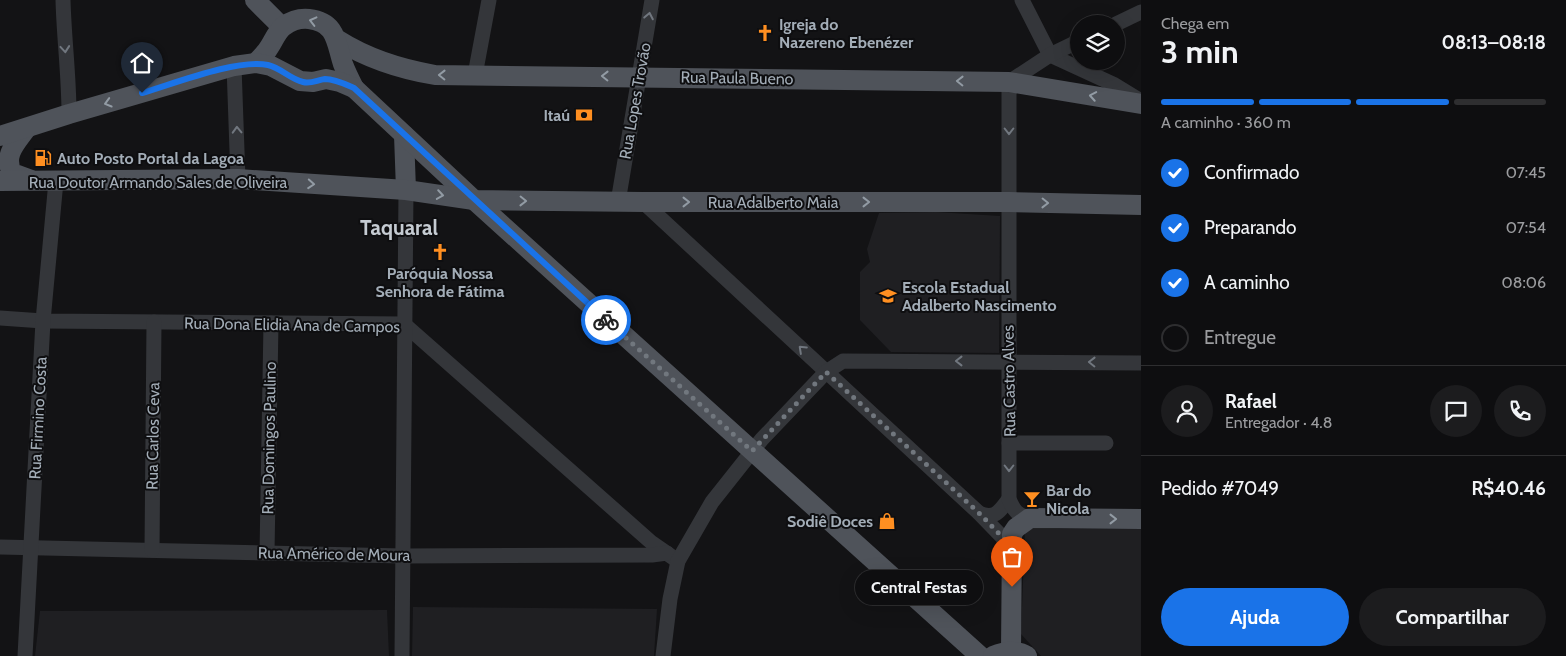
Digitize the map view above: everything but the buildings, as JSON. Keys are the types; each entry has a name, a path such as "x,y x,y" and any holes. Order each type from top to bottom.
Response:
{"main road":[{"path":"255,0 282,27 269,48 256,63"},
{"name":"Rua Paula Bueno","path":"282,27 298,20 315,20 329,28 338,40 367,56 406,69 436,75 1009,82 1141,102"},
{"path":"338,40 344,66 354,88"},
{"path":"0,136 234,66 256,63 271,66 300,81 313,82 326,79 354,88 474,200 980,656"},
{"path":"26,128 9,156 8,166 12,173 36,182"},
{"path":"404,136 406,190"},
{"name":"Rua Doutor Armando Sales de Oliveira","path":"0,181 238,179 406,190"},
{"name":"Rua Adalberto Maia","path":"406,190 474,200 1141,204"},
{"path":"1010,654 1011,546 1012,534 1016,528 1030,518 1141,519"}],"street":[{"path":"63,0 69,114"},
{"path":"475,75 489,0"},
{"name":"Rua Lopes Trovão","path":"618,202 652,0"},
{"path":"1022,0 1050,55 1113,84 1141,102"},
{"path":"1125,20 1141,12"},
{"path":"1009,82 1050,55 1070,45"},
{"path":"234,66 238,179"},
{"name":"Rua Castro Alves","path":"1009,82 1009,500"},
{"name":"Rua Firmino Costa","path":"25,656 44,321 56,181"},
{"path":"402,656 406,190"},
{"path":"643,202 979,513 1011,546"},
{"name":"Rua Dona Elidia Ana de Campos","path":"0,318 44,321 404,324 652,543 673,557"},
{"name":"Rua Carlos Ceva","path":"152,550 154,322"},
{"name":"Rua Domingos Paulino","path":"267,553 271,323"},
{"path":"664,656 673,557 712,502 752,451 826,372 843,361 1141,362"},
{"path":"1010,443 1106,443"},
{"path":"979,513 986,516 997,513 1009,500 1016,513 1030,518"},
{"name":"Rua Américo de Moura","path":"0,547 30,546 403,556 630,554 673,557"}],"shaded area":[{"path":"936,212 1000,216 999,353 891,352 860,320 860,272 870,262 867,249 879,213"},
{"path":"1025,529 1141,529 1141,656 1041,656 1021,634"},
{"path":"413,607 657,609 654,656 412,656"},
{"path":"387,610 389,656 35,656 40,611"}],"way so far":[{"path":"606,320 752,451 826,372 979,513 1011,546 1012,587"}],"place":[{"name":"Igreja do Nazereno Ebenézer","path":"765,33"},
{"name":"Itaú","path":"584,115"},
{"name":"Auto Posto Portal da Lagoa","path":"43,158"},
{"name":"Paróquia Nossa Senhora de Fátima","path":"440,252"},
{"name":"Escola Estadual Adalberto Nascimento","path":"888,296"},
{"name":"Bar do Nicola","path":"1032,499"},
{"name":"Sodiê Doces","path":"887,521"},
{"name":"Central Festas","path":"1012,587"}],"district":[{"name":"Taquaral","path":"399,227"}],"route":[{"path":"142,93 234,66 256,63 271,66 307,83 326,79 354,88 370,105 606,320"}]}
